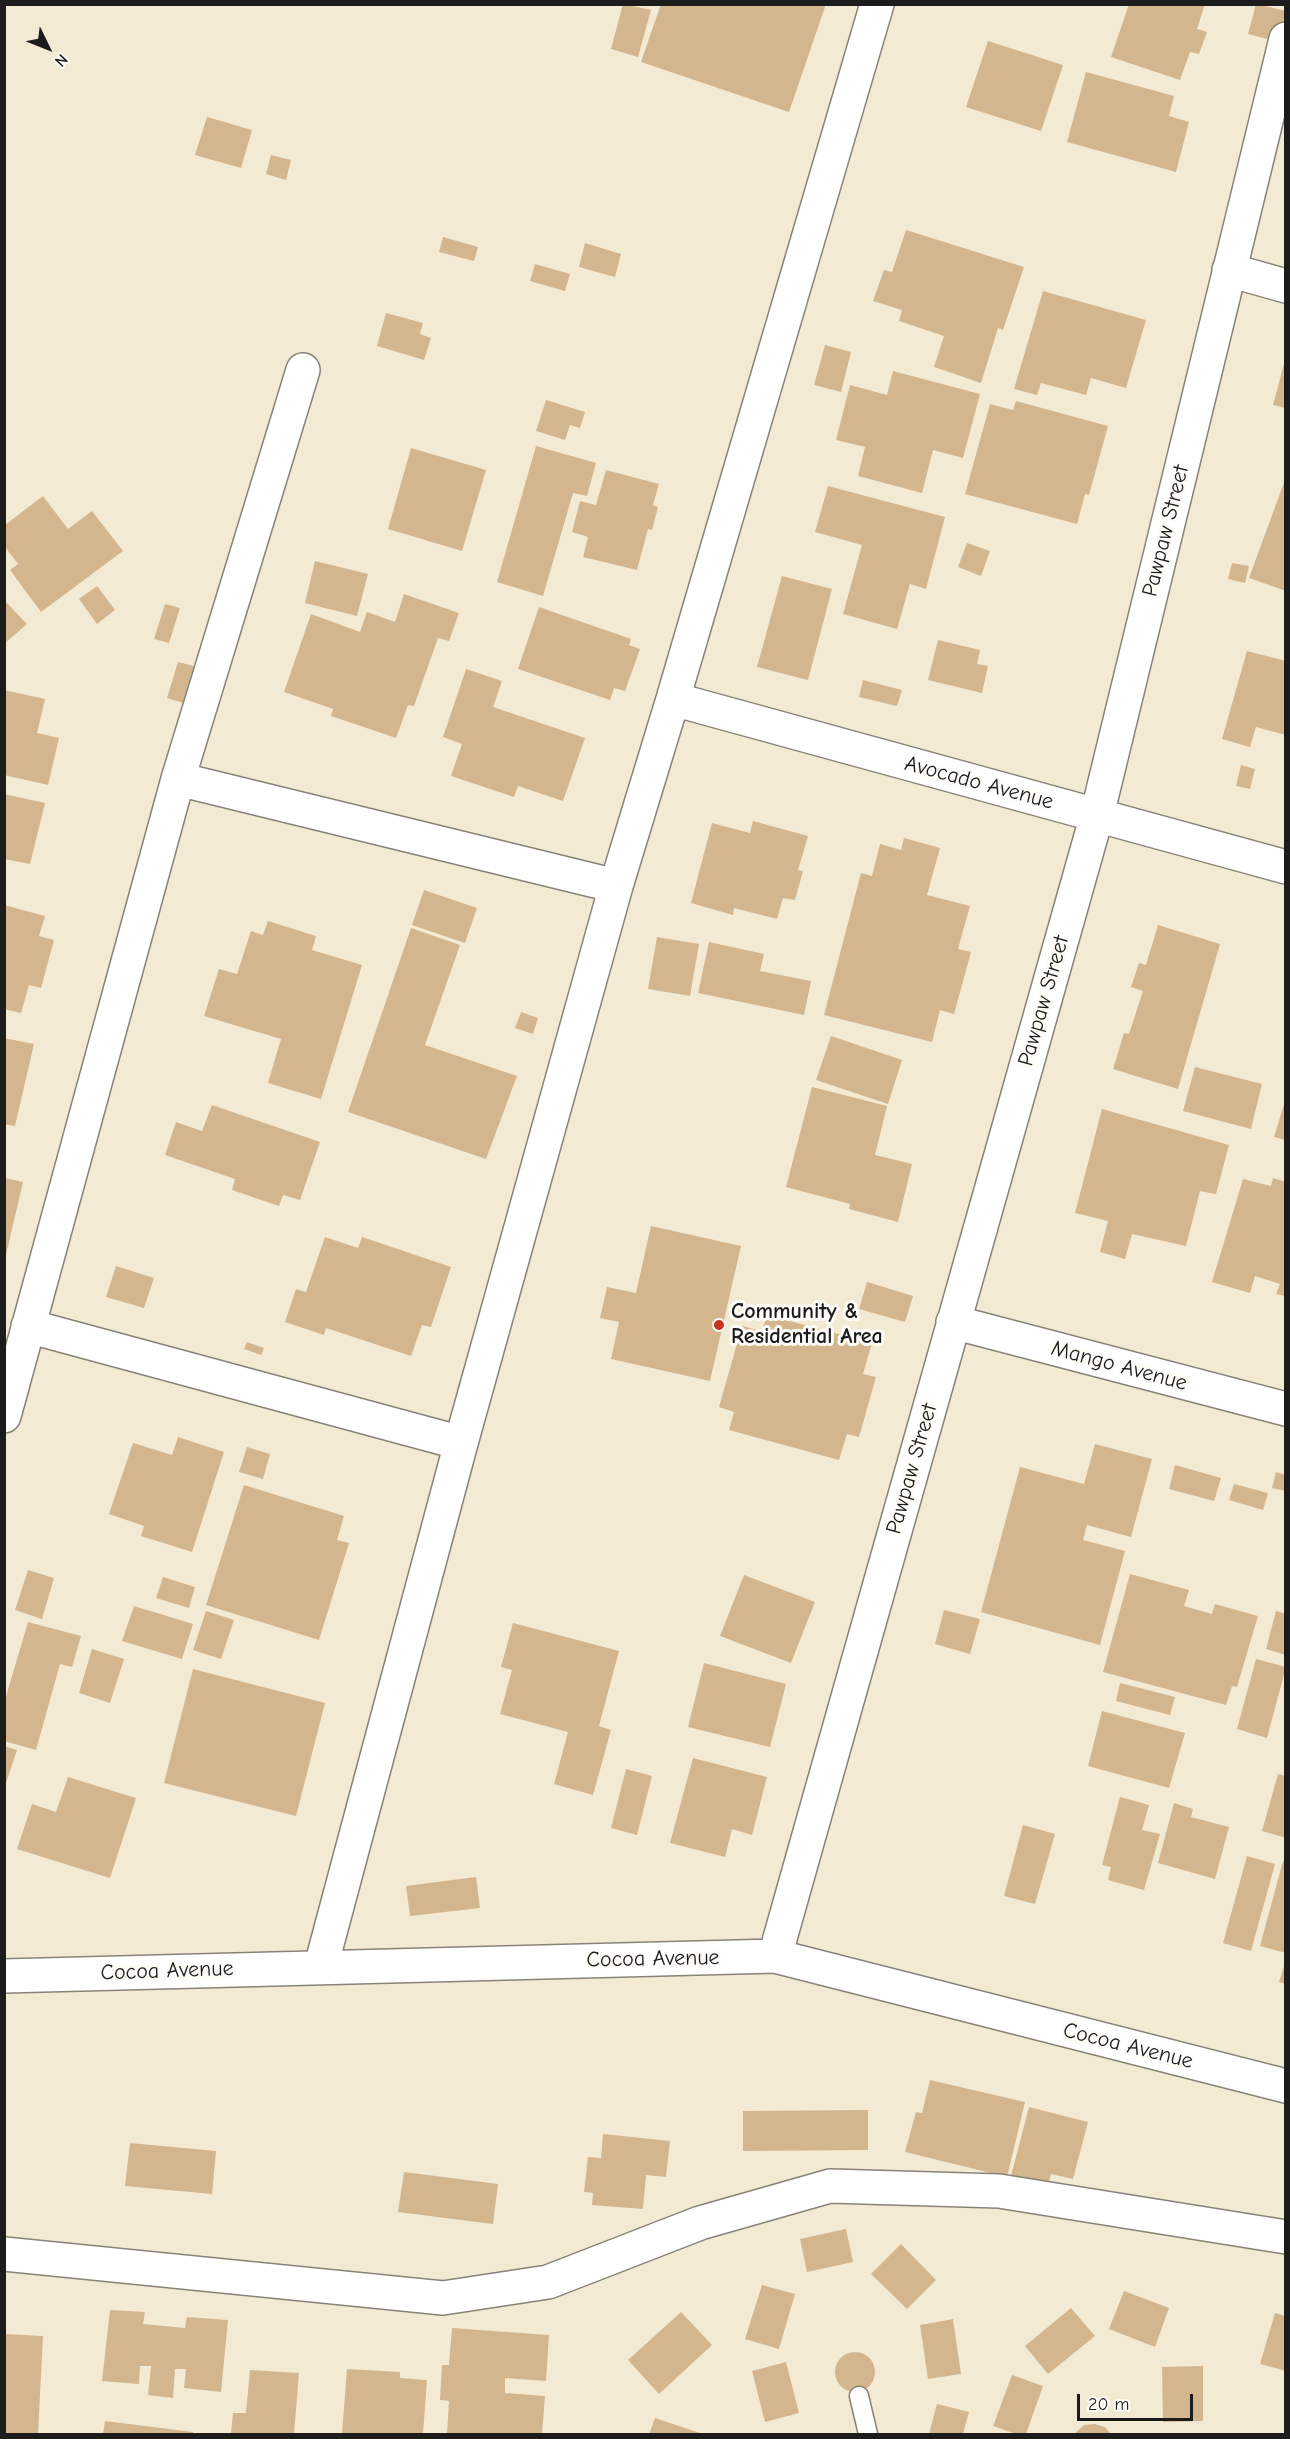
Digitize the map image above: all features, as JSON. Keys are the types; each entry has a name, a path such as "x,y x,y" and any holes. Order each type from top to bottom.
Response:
{"street":[{"path":"321,1966 461,1443 616,886 877,4"},
{"name":"Pawpaw Street","path":"775,1956 1097,815 1286,39"},
{"path":"1229,270 1286,286"},
{"path":"4,1416 12,1356 28,1326 177,779 303,370"},
{"name":"Avocado Avenue","path":"673,699 1286,867"},
{"path":"177,779 616,886"},
{"name":"Mango Avenue","path":"953,1322 1286,1409"},
{"path":"28,1326 461,1443"},
{"name":"Cocoa Avenue","path":"4,1976 775,1956 1286,2086"},
{"path":"4,2254 443,2298 548,2282 700,2223 830,2186 999,2191 1286,2236"}],"lane":[{"path":"859,2396 868,2434"}],"building":[{"path":"623,4 651,10 638,57 611,49"},
{"path":"661,4 826,4 789,112 641,62"},
{"path":"1129,4 1205,4 1197,29 1207,32 1199,54 1190,52 1180,80 1111,57"},
{"path":"1256,4 1286,11 1278,42 1248,34"},
{"path":"988,41 1063,65 1041,131 966,107"},
{"path":"1086,72 1174,96 1169,116 1189,122 1176,172 1067,142"},
{"path":"207,117 252,130 241,168 195,155"},
{"path":"271,155 291,160 286,180 266,174"},
{"path":"906,230 1024,267 1003,330 998,328 981,383 934,367 944,336 899,321 902,310 873,301 884,270 892,272"},
{"path":"443,237 478,247 474,261 439,252"},
{"path":"585,243 621,254 615,277 579,267"},
{"path":"535,264 570,274 565,291 530,281"},
{"path":"1043,291 1146,320 1126,388 1091,378 1086,395 1041,383 1037,395 1014,389"},
{"path":"386,313 423,323 420,334 431,338 424,360 377,346"},
{"path":"825,345 851,352 841,392 814,385"},
{"path":"1286,356 1286,408 1273,405"},
{"path":"893,371 980,394 963,458 933,450 922,493 858,476 865,447 836,440 850,385 887,395"},
{"path":"546,400 585,412 580,428 570,425 565,440 536,431"},
{"path":"1016,401 1108,426 1089,495 1085,494 1077,524 965,494 990,404 1013,410"},
{"path":"536,446 596,463 587,496 573,493 543,596 497,582"},
{"path":"411,448 486,470 462,551 388,529"},
{"path":"606,470 659,484 653,505 658,507 652,530 648,529 637,570 583,557 588,537 572,532 580,501 596,505"},
{"path":"1286,477 1286,591 1249,578"},
{"path":"828,486 945,517 926,589 910,584 897,629 843,614 862,545 815,532"},
{"path":"43,496 68,529 92,511 123,551 41,612 10,570 18,564 5,547 5,525"},
{"path":"967,543 990,551 981,576 958,567"},
{"path":"315,561 368,574 357,616 305,603"},
{"path":"1232,563 1249,566 1245,583 1228,579"},
{"path":"782,576 832,589 808,680 757,667"},
{"path":"97,586 115,610 97,624 79,599"},
{"path":"404,594 459,613 449,641 438,638 414,706 408,705 396,738 331,716 333,709 284,692 311,614 360,632 367,612 395,622"},
{"path":"4,600 27,624 4,644"},
{"path":"165,604 180,608 169,643 154,639"},
{"path":"539,607 631,639 629,645 640,649 625,691 614,688 610,700 518,669"},
{"path":"938,640 980,650 977,664 988,666 982,693 928,680"},
{"path":"1247,651 1286,661 1286,735 1256,727 1250,747 1222,739"},
{"path":"178,662 194,666 183,703 167,698"},
{"path":"466,669 502,681 493,707 585,738 563,801 518,786 514,797 451,776 462,744 443,737"},
{"path":"863,680 902,690 897,706 859,697"},
{"path":"4,690 45,699 37,733 59,738 48,785 4,775"},
{"path":"1241,765 1255,769 1250,789 1236,786"},
{"path":"4,794 45,803 30,864 4,859"},
{"path":"753,821 808,836 798,870 803,871 795,900 783,898 777,919 734,908 733,915 691,903 712,823 750,833"},
{"path":"904,838 940,848 927,895 970,906 958,949 971,952 954,1014 940,1010 932,1042 824,1015 861,873 872,876 880,844 901,850"},
{"path":"424,890 477,908 465,943 412,925"},
{"path":"4,905 45,916 39,936 54,940 41,988 29,985 21,1013 4,1009"},
{"path":"268,921 316,936 312,950 362,965 321,1099 268,1083 281,1039 204,1016 219,969 237,974 251,931 263,935"},
{"path":"1158,925 1220,944 1178,1089 1113,1069 1124,1033 1129,1034 1143,991 1131,987 1139,963 1146,965"},
{"path":"411,928 460,945 425,1045 517,1076 486,1159 348,1112"},
{"path":"657,937 699,944 690,996 648,989"},
{"path":"709,942 764,954 760,971 811,981 804,1015 698,993"},
{"path":"521,1012 538,1018 533,1034 515,1028"},
{"path":"831,1036 902,1060 888,1104 816,1080"},
{"path":"4,1038 34,1044 15,1126 4,1124"},
{"path":"1195,1067 1262,1084 1251,1129 1183,1111"},
{"path":"812,1087 887,1106 875,1155 912,1164 898,1222 849,1209 850,1204 786,1187"},
{"path":"1286,1098 1286,1140 1274,1137"},
{"path":"212,1105 320,1142 300,1200 283,1195 279,1206 232,1190 235,1179 165,1155 176,1122 202,1131"},
{"path":"1102,1109 1229,1145 1216,1194 1200,1191 1186,1246 1132,1234 1125,1259 1100,1252 1108,1221 1075,1213"},
{"path":"5,1178 23,1182 5,1259"},
{"path":"1273,1178 1286,1182 1286,1296 1276,1294 1280,1284 1255,1276 1250,1293 1212,1282 1243,1179 1271,1186"},
{"path":"651,1226 741,1246 710,1381 611,1359 619,1322 600,1318 607,1287 636,1293"},
{"path":"325,1237 358,1248 362,1237 451,1267 431,1327 422,1325 411,1356 326,1328 324,1335 285,1322 296,1289 306,1292"},
{"path":"116,1266 154,1278 144,1308 106,1297"},
{"path":"867,1282 913,1296 905,1322 859,1309"},
{"path":"767,1315 872,1343 863,1374 876,1377 859,1437 847,1434 839,1460 729,1430 734,1412 719,1407 742,1326 762,1331"},
{"path":"247,1342 264,1348 261,1355 244,1349"},
{"path":"178,1437 224,1452 192,1552 141,1536 144,1526 109,1514 133,1443 172,1455"},
{"path":"1095,1444 1152,1459 1131,1537 1087,1525 1083,1540 1125,1551 1100,1645 981,1612 1020,1467 1084,1484"},
{"path":"247,1447 270,1454 263,1479 239,1472"},
{"path":"1175,1465 1221,1478 1214,1501 1169,1489"},
{"path":"1276,1472 1286,1475 1286,1491 1272,1488"},
{"path":"1234,1484 1268,1493 1263,1510 1229,1500"},
{"path":"244,1485 344,1516 337,1540 349,1543 319,1640 206,1605"},
{"path":"28,1570 54,1578 42,1619 15,1610"},
{"path":"1130,1574 1189,1590 1184,1606 1212,1614 1215,1604 1258,1616 1237,1687 1232,1686 1226,1705 1103,1672"},
{"path":"744,1575 815,1602 791,1663 720,1636"},
{"path":"163,1577 195,1587 189,1608 156,1598"},
{"path":"134,1606 193,1624 182,1659 122,1641"},
{"path":"944,1610 980,1619 970,1654 935,1644"},
{"path":"206,1611 234,1620 221,1659 193,1650"},
{"path":"1276,1611 1286,1614 1286,1655 1266,1649"},
{"path":"28,1622 81,1636 72,1667 60,1664 36,1750 4,1741 4,1703"},
{"path":"513,1623 619,1651 599,1726 611,1730 593,1795 554,1784 568,1732 500,1714 512,1670 501,1667"},
{"path":"92,1649 124,1659 110,1703 79,1693"},
{"path":"1256,1659 1286,1667 1267,1738 1237,1729"},
{"path":"704,1663 786,1684 770,1747 688,1727"},
{"path":"193,1669 325,1703 296,1816 164,1783"},
{"path":"1120,1683 1175,1697 1170,1715 1116,1701"},
{"path":"1102,1711 1185,1733 1169,1788 1088,1766"},
{"path":"4,1746 17,1750 5,1786 4,1786"},
{"path":"693,1758 767,1777 752,1835 732,1829 725,1857 670,1843"},
{"path":"626,1769 652,1776 637,1835 611,1828"},
{"path":"1278,1774 1286,1776 1286,1838 1262,1831"},
{"path":"68,1777 136,1798 110,1878 17,1849 32,1804 56,1812"},
{"path":"1120,1797 1149,1805 1142,1830 1160,1834 1144,1890 1108,1880 1111,1867 1102,1865"},
{"path":"1174,1803 1193,1809 1191,1817 1229,1827 1215,1879 1158,1863"},
{"path":"1023,1825 1055,1834 1035,1904 1004,1896"},
{"path":"1247,1856 1275,1864 1251,1951 1223,1943"},
{"path":"1283,1861 1286,1861 1286,1953 1260,1946"},
{"path":"476,1877 480,1908 410,1916 406,1886"},
{"path":"1286,1960 1286,1984 1279,1982"},
{"path":"930,2080 1025,2102 1007,2177 905,2152 916,2112 922,2113"},
{"path":"1029,2107 1088,2122 1073,2179 1051,2174 1046,2193 1009,2184"},
{"path":"868,2110 868,2150 743,2151 743,2111"},
{"path":"603,2134 670,2141 666,2177 646,2175 643,2209 592,2205 593,2193 584,2192 588,2157 601,2158"},
{"path":"130,2143 216,2151 212,2194 125,2186"},
{"path":"404,2172 498,2184 493,2224 398,2212"},
{"path":"846,2229 853,2262 807,2272 800,2239"},
{"path":"901,2244 936,2280 907,2309 871,2274"},
{"path":"762,2285 795,2294 779,2349 745,2339"},
{"path":"1124,2291 1169,2308 1155,2347 1109,2329"},
{"path":"1071,2308 1095,2336 1048,2374 1025,2346"},
{"path":"110,2310 145,2312 143,2324 185,2328 187,2317 228,2320 221,2392 184,2388 186,2369 175,2369 173,2398 148,2395 151,2366 140,2366 139,2384 102,2381"},
{"path":"681,2312 712,2345 659,2394 628,2360"},
{"path":"1275,2313 1286,2316 1286,2371 1260,2364"},
{"path":"953,2319 961,2374 928,2379 920,2325"},
{"path":"452,2328 549,2335 546,2381 505,2378 505,2393 545,2396 542,2434 447,2434 449,2401 440,2400 442,2365 449,2365"},
{"path":"4,2334 43,2336 38,2434 4,2434"},
{"path":"855,2352 863,2353 869,2358 874,2364 874,2380 869,2386 863,2391 855,2392 847,2391 841,2386 836,2380 835,2372 836,2364 841,2358 847,2353"},
{"path":"786,2362 799,2413 765,2422 752,2371"},
{"path":"1203,2366 1203,2421 1163,2422 1162,2367"},
{"path":"347,2369 400,2372 400,2378 427,2380 423,2434 342,2434"},
{"path":"250,2370 299,2373 294,2434 231,2434 233,2413 246,2413"},
{"path":"1012,2375 1043,2386 1026,2434 1016,2434 993,2426"},
{"path":"937,2404 969,2412 963,2434 929,2434"},
{"path":"655,2418 703,2434 649,2434"},
{"path":"105,2421 193,2432 193,2434 103,2434"},
{"path":"1095,2424 1105,2427 1111,2434 1074,2434 1084,2425"}],"place":[{"name":"Community & Residential Area","path":"719,1325"}]}
